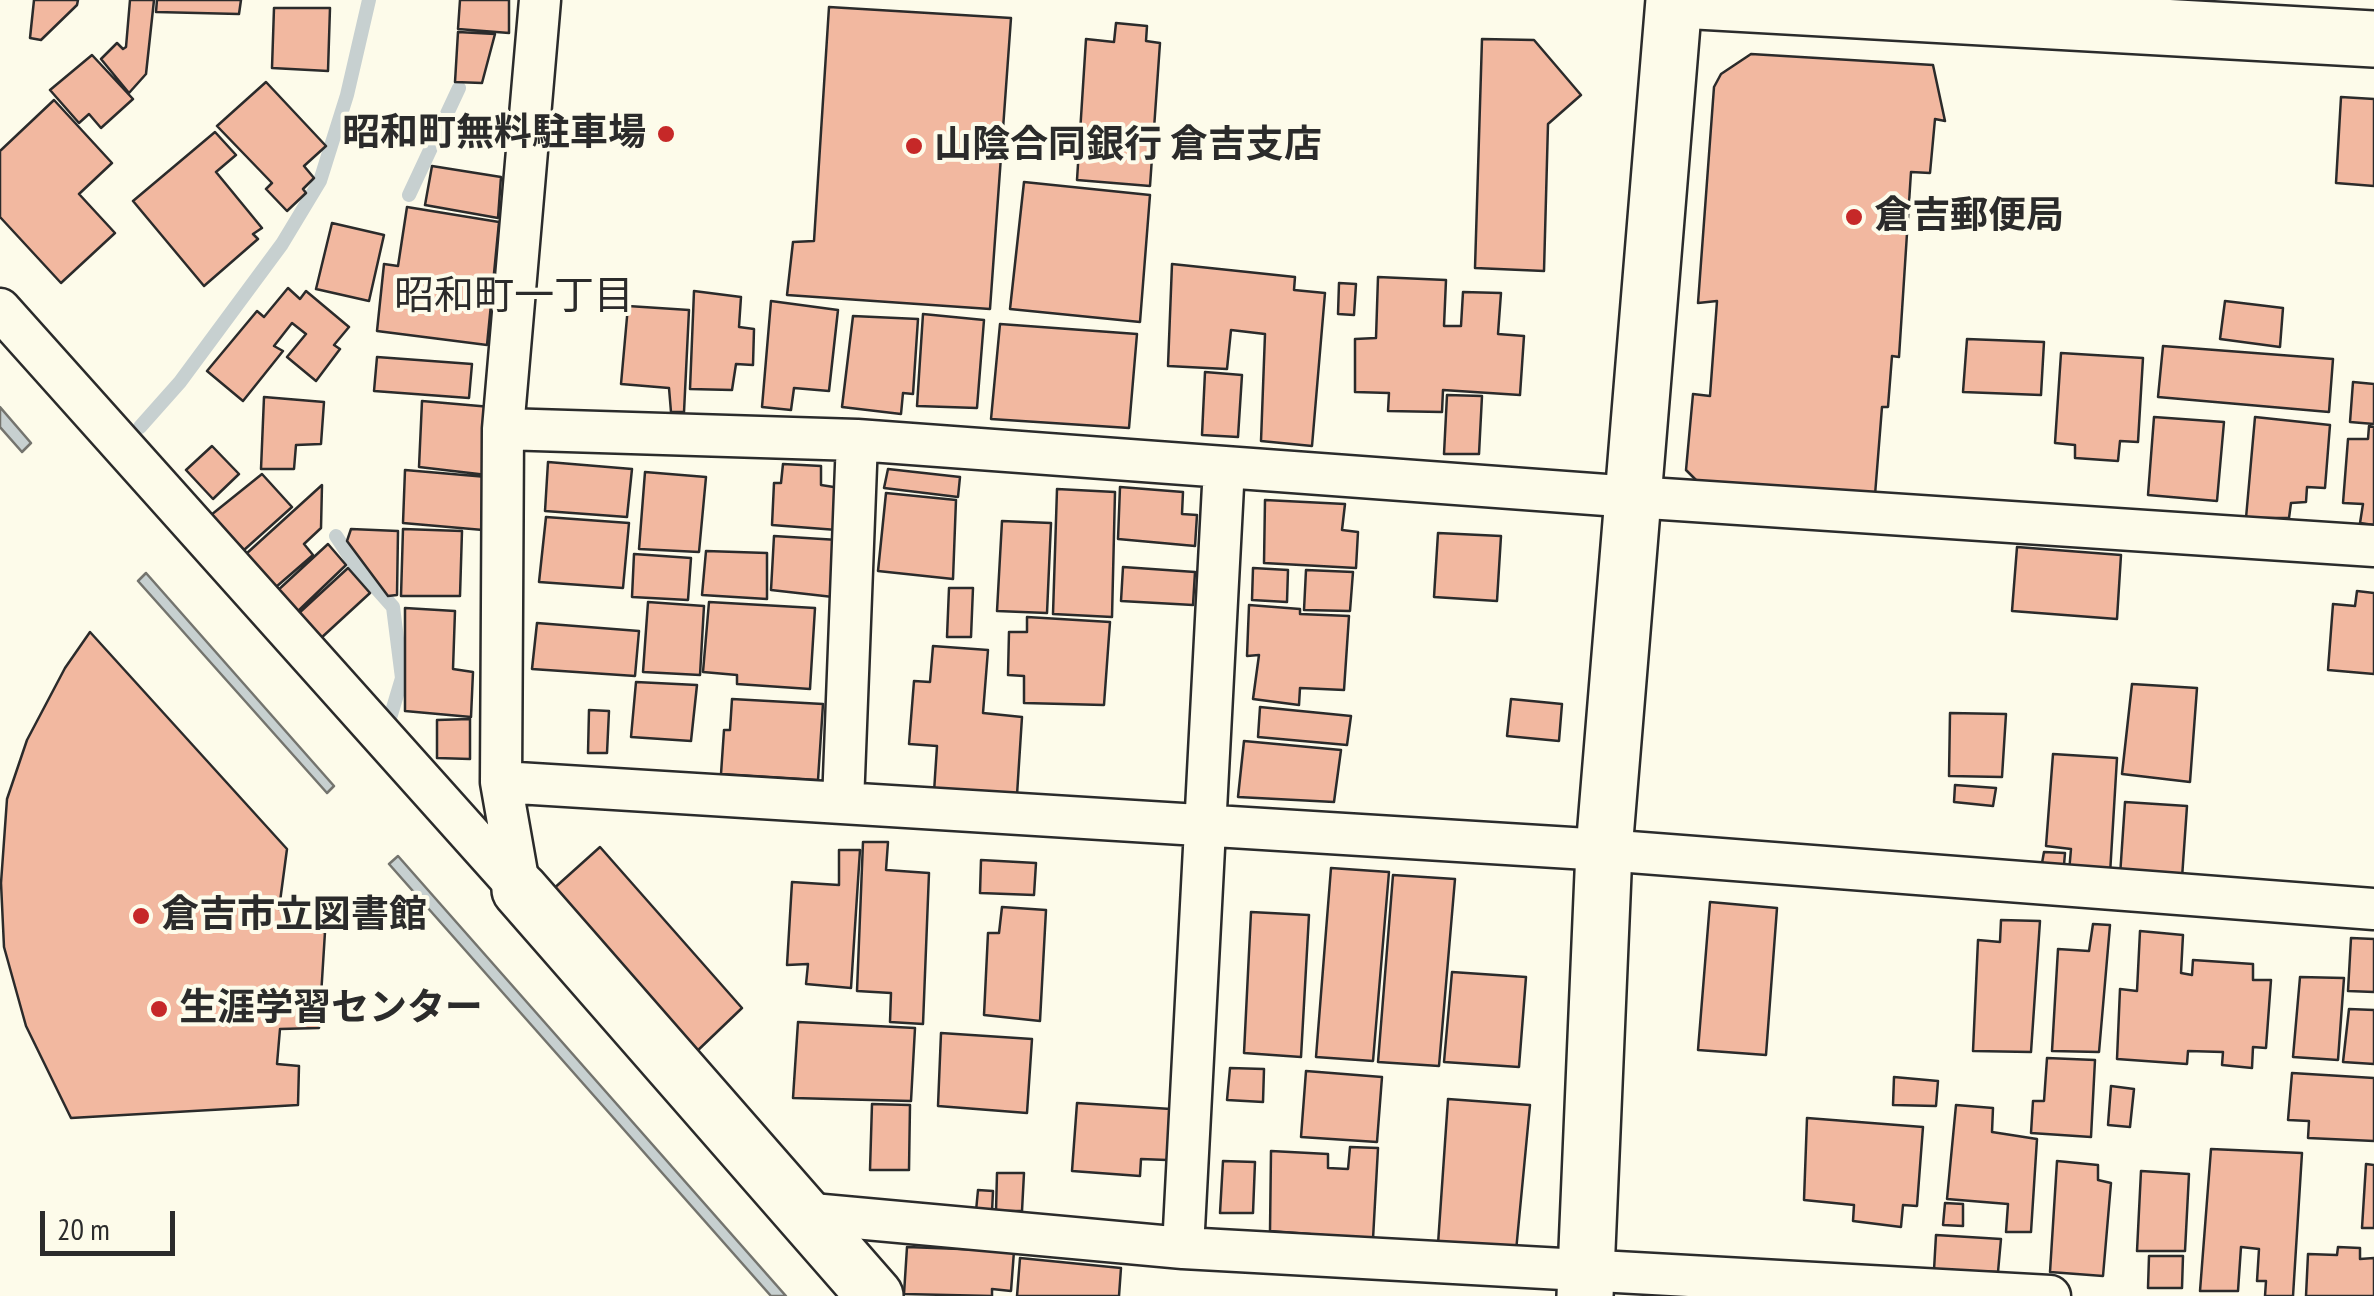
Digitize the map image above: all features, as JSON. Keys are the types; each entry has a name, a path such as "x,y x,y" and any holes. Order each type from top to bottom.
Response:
{"street":[{"path":"520,890 501,782 503,429 540,0"},
{"path":"1586,1283 1604,850 1677,0 2374,38"},
{"path":"0,309 520,890 875,1296"},
{"path":"503,429 857,440 2374,546"},
{"path":"843,803 857,440"},
{"path":"1182,1248 1224,467"},
{"path":"501,782 1604,850 2374,909"},
{"path":"802,1212 1586,1283 2050,1296"}],"shaded area":[{"path":"0,407 31,443 22,452 0,427"},
{"path":"146,573 334,786 327,793 138,581"},
{"path":"398,856 786,1296 771,1296 389,864"}],"building":[{"path":"34,0 78,0 41,40 30,38"},
{"path":"130,0 154,0 146,74 129,93 101,59 117,43 123,49 126,47"},
{"path":"157,0 241,0 239,14 156,12"},
{"path":"460,0 509,0 509,33 458,29"},
{"path":"829,7 1011,18 990,309 787,295 793,242 814,241"},
{"path":"274,8 330,8 328,71 272,68"},
{"path":"1116,23 1147,26 1146,41 1160,43 1150,186 1077,180 1086,39 1114,42"},
{"path":"458,32 495,34 482,83 455,82"},
{"path":"1482,39 1534,40 1581,95 1548,124 1544,271 1475,268"},
{"path":"1751,54 1933,65 1945,121 1935,119 1930,173 1911,172 1899,357 1892,356 1888,407 1882,407 1875,495 1699,483 1686,470 1693,394 1710,396 1717,301 1698,303 1714,87 1721,74"},
{"path":"92,55 133,99 101,128 89,114 79,123 50,90"},
{"path":"266,82 326,146 304,166 314,178 303,189 306,193 287,211 266,189 272,183 217,126"},
{"path":"2341,97 2374,99 2374,186 2336,183"},
{"path":"54,100 112,163 79,194 115,233 61,283 0,217 0,151"},
{"path":"215,132 236,155 216,172 262,228 253,234 258,239 204,286 133,201"},
{"path":"432,166 501,177 498,218 425,205"},
{"path":"1024,182 1150,195 1140,322 1010,309"},
{"path":"407,207 499,222 487,345 377,331 384,264 398,266"},
{"path":"332,223 384,235 369,301 316,289"},
{"path":"1172,264 1295,277 1294,290 1325,293 1312,446 1261,441 1265,334 1231,330 1227,369 1168,366"},
{"path":"1378,277 1446,280 1444,326 1461,326 1463,292 1501,293 1498,334 1524,336 1520,395 1443,390 1442,412 1388,411 1389,393 1355,392 1355,339 1376,338"},
{"path":"1339,283 1356,284 1354,315 1338,314"},
{"path":"288,288 300,299 306,291 349,327 334,345 340,349 316,381 287,357 306,334 292,323 274,346 283,351 243,401 207,371 257,311 264,317"},
{"path":"694,291 741,297 739,327 754,329 753,365 736,364 732,390 690,389"},
{"path":"771,301 838,310 829,391 794,388 791,410 762,407"},
{"path":"2225,301 2283,308 2280,347 2220,339"},
{"path":"628,306 689,310 684,412 671,412 669,388 621,384"},
{"path":"923,314 984,320 977,408 917,406"},
{"path":"853,316 918,319 913,394 903,393 901,414 842,407"},
{"path":"1000,324 1137,334 1129,428 991,419"},
{"path":"1967,339 2044,342 2041,395 1963,392"},
{"path":"2163,346 2333,359 2329,412 2158,397"},
{"path":"2061,353 2143,358 2138,442 2120,441 2118,461 2075,458 2075,445 2055,443"},
{"path":"377,357 472,364 469,398 374,391"},
{"path":"1205,372 1242,375 1238,437 1202,435"},
{"path":"2353,382 2374,384 2374,424 2350,422"},
{"path":"1447,395 1482,396 1479,454 1444,454"},
{"path":"264,397 324,402 321,444 296,445 294,469 261,469"},
{"path":"422,401 491,407 487,475 419,467"},
{"path":"2154,417 2224,422 2217,501 2148,495"},
{"path":"2255,417 2330,425 2325,488 2307,487 2306,502 2291,503 2289,518 2246,518"},
{"path":"2369,426 2374,427 2374,525 2360,523 2363,504 2343,503 2348,439 2368,439"},
{"path":"212,446 239,474 213,499 186,470"},
{"path":"548,462 632,469 627,517 545,511"},
{"path":"783,464 821,466 821,485 840,488 837,530 772,525 774,483 781,483"},
{"path":"888,469 960,477 958,497 884,488"},
{"path":"405,470 487,477 483,530 403,523"},
{"path":"645,472 706,477 699,552 639,549"},
{"path":"262,474 292,507 244,550 211,515"},
{"path":"322,485 321,528 304,544 313,555 276,587 246,554"},
{"path":"1120,487 1183,492 1182,514 1197,515 1195,546 1118,539"},
{"path":"1057,489 1115,492 1112,617 1053,614"},
{"path":"886,493 956,500 953,579 878,571"},
{"path":"1265,500 1345,504 1342,530 1358,532 1356,568 1264,563"},
{"path":"546,517 629,523 623,588 539,582"},
{"path":"1002,521 1051,523 1047,613 997,611"},
{"path":"351,529 398,531 397,595 388,596 347,541"},
{"path":"403,529 462,531 460,596 401,596"},
{"path":"1438,533 1501,536 1497,601 1434,597"},
{"path":"774,536 838,540 833,597 771,590"},
{"path":"328,544 346,565 296,613 276,592"},
{"path":"2017,547 2121,555 2117,619 2012,611"},
{"path":"706,551 767,553 767,599 702,595"},
{"path":"634,554 691,558 688,600 632,597"},
{"path":"1123,567 1195,572 1193,605 1121,601"},
{"path":"348,568 370,593 320,639 298,614"},
{"path":"1253,568 1288,570 1287,602 1252,600"},
{"path":"1306,570 1353,572 1350,611 1304,610"},
{"path":"949,588 973,588 971,637 947,637"},
{"path":"2357,591 2374,593 2374,674 2328,670 2333,604 2355,606"},
{"path":"648,602 704,606 700,675 643,672"},
{"path":"709,602 815,608 810,689 737,684 737,675 703,672"},
{"path":"1249,605 1300,609 1300,614 1349,616 1344,690 1300,688 1299,705 1253,699 1259,655 1247,656"},
{"path":"405,608 455,611 453,669 473,672 471,717 405,711"},
{"path":"1027,617 1110,622 1104,705 1024,703 1024,676 1008,675 1009,632 1027,632"},
{"path":"537,623 639,631 635,676 532,669"},
{"path":"90,632 287,849 279,909 287,911 286,929 325,932 319,1028 280,1029 277,1064 299,1066 298,1105 71,1118 26,1026 4,947 1,883 7,799 27,740 65,668"},
{"path":"933,646 988,650 983,713 1022,717 1017,795 934,792 937,746 909,744 914,681 930,682"},
{"path":"636,682 697,685 691,741 631,737"},
{"path":"2132,684 2197,688 2190,782 2122,774"},
{"path":"732,699 823,704 818,780 721,774 724,730 730,730"},
{"path":"1511,699 1562,704 1559,741 1507,736"},
{"path":"1260,707 1351,716 1347,745 1258,737"},
{"path":"589,710 609,711 607,753 588,753"},
{"path":"1950,713 2006,714 2002,777 1949,776"},
{"path":"470,719 470,759 437,758 437,720"},
{"path":"1244,741 1341,750 1334,802 1238,797"},
{"path":"2053,754 2117,758 2110,874 2069,872 2071,849 2046,846"},
{"path":"1955,785 1996,788 1993,806 1954,802"},
{"path":"2125,802 2187,806 2182,878 2120,876"},
{"path":"863,842 888,842 886,870 929,873 923,1024 890,1022 891,993 857,991"},
{"path":"600,847 742,1008 694,1054 551,891"},
{"path":"839,850 860,850 851,988 806,984 808,964 787,965 792,882 839,885"},
{"path":"2044,852 2065,853 2064,865 2042,863"},
{"path":"981,860 1036,863 1034,895 980,893"},
{"path":"1331,868 1389,872 1373,1061 1316,1057"},
{"path":"1393,875 1455,879 1439,1066 1378,1062"},
{"path":"1710,902 1777,908 1766,1055 1698,1050"},
{"path":"1002,907 1046,910 1040,1021 984,1015 988,933 999,933"},
{"path":"1251,912 1309,915 1301,1057 1244,1053"},
{"path":"2001,920 2040,921 2031,1052 1973,1051 1978,940 2000,942"},
{"path":"2093,924 2110,925 2099,1052 2052,1051 2058,949 2089,951"},
{"path":"2140,931 2183,935 2181,973 2192,975 2193,960 2253,964 2253,980 2271,980 2266,1048 2253,1047 2252,1068 2222,1065 2223,1052 2188,1051 2187,1064 2117,1059 2120,989 2137,991"},
{"path":"2351,938 2374,939 2374,992 2348,991"},
{"path":"1452,972 1526,977 1519,1067 1444,1062"},
{"path":"2300,977 2344,978 2338,1060 2293,1057"},
{"path":"2349,1009 2374,1010 2374,1064 2343,1062"},
{"path":"798,1022 915,1028 911,1101 793,1098"},
{"path":"941,1033 1032,1039 1027,1113 938,1106"},
{"path":"2047,1058 2095,1060 2091,1137 2031,1133 2033,1101 2044,1101"},
{"path":"1230,1068 1264,1069 1263,1102 1227,1100"},
{"path":"1306,1071 1382,1077 1377,1142 1301,1137"},
{"path":"2292,1073 2374,1078 2374,1141 2308,1138 2309,1121 2288,1120"},
{"path":"1894,1077 1938,1081 1936,1106 1893,1105"},
{"path":"2111,1086 2134,1089 2130,1127 2108,1125"},
{"path":"1448,1099 1530,1105 1516,1251 1438,1244"},
{"path":"1077,1103 1171,1109 1167,1160 1141,1159 1140,1176 1072,1171"},
{"path":"872,1104 910,1105 909,1170 870,1170"},
{"path":"1956,1105 1993,1108 1992,1132 2037,1139 2031,1232 2006,1232 2008,1204 1947,1199"},
{"path":"1807,1118 1923,1127 1917,1206 1903,1205 1901,1227 1853,1221 1854,1205 1804,1200"},
{"path":"1350,1147 1378,1148 1373,1239 1270,1231 1271,1151 1328,1154 1328,1168 1348,1169"},
{"path":"2211,1149 2302,1153 2293,1296 2265,1296 2266,1281 2257,1281 2259,1249 2241,1247 2238,1291 2200,1291"},
{"path":"1223,1161 1255,1162 1253,1213 1220,1213"},
{"path":"2057,1161 2098,1165 2098,1180 2111,1183 2103,1276 2050,1272"},
{"path":"2366,1164 2374,1165 2374,1228 2362,1228"},
{"path":"2141,1171 2189,1174 2185,1251 2137,1251"},
{"path":"997,1173 1024,1173 1022,1211 996,1211"},
{"path":"978,1190 993,1191 992,1212 976,1211"},
{"path":"1945,1203 1963,1204 1963,1226 1943,1225"},
{"path":"1936,1235 2001,1239 1998,1272 1934,1270"},
{"path":"907,1247 1014,1251 1011,1291 992,1289 992,1296 904,1294"},
{"path":"2338,1247 2360,1248 2360,1259 2374,1258 2374,1296 2306,1296 2308,1254 2337,1255"},
{"path":"2149,1256 2183,1256 2182,1288 2148,1288"},
{"path":"1020,1258 1121,1268 1119,1296 1017,1296"}],"waterway":[{"path":"140,427 180,382 282,244 320,181 347,95 369,0"},
{"path":"409,195 459,88"},
{"path":"336,536 353,562 393,607 402,678 390,718"}],"place":[{"name":"昭和町無料駐車場","path":"666,134"},
{"name":"山陰合同銀行 倉吉支店","path":"914,146"},
{"name":"倉吉郵便局","path":"1854,217"},
{"name":"倉吉市立図書館","path":"141,916"},
{"name":"生涯学習センター","path":"159,1009"}],"district":[{"name":"昭和町一丁目","path":"514,298"}]}
